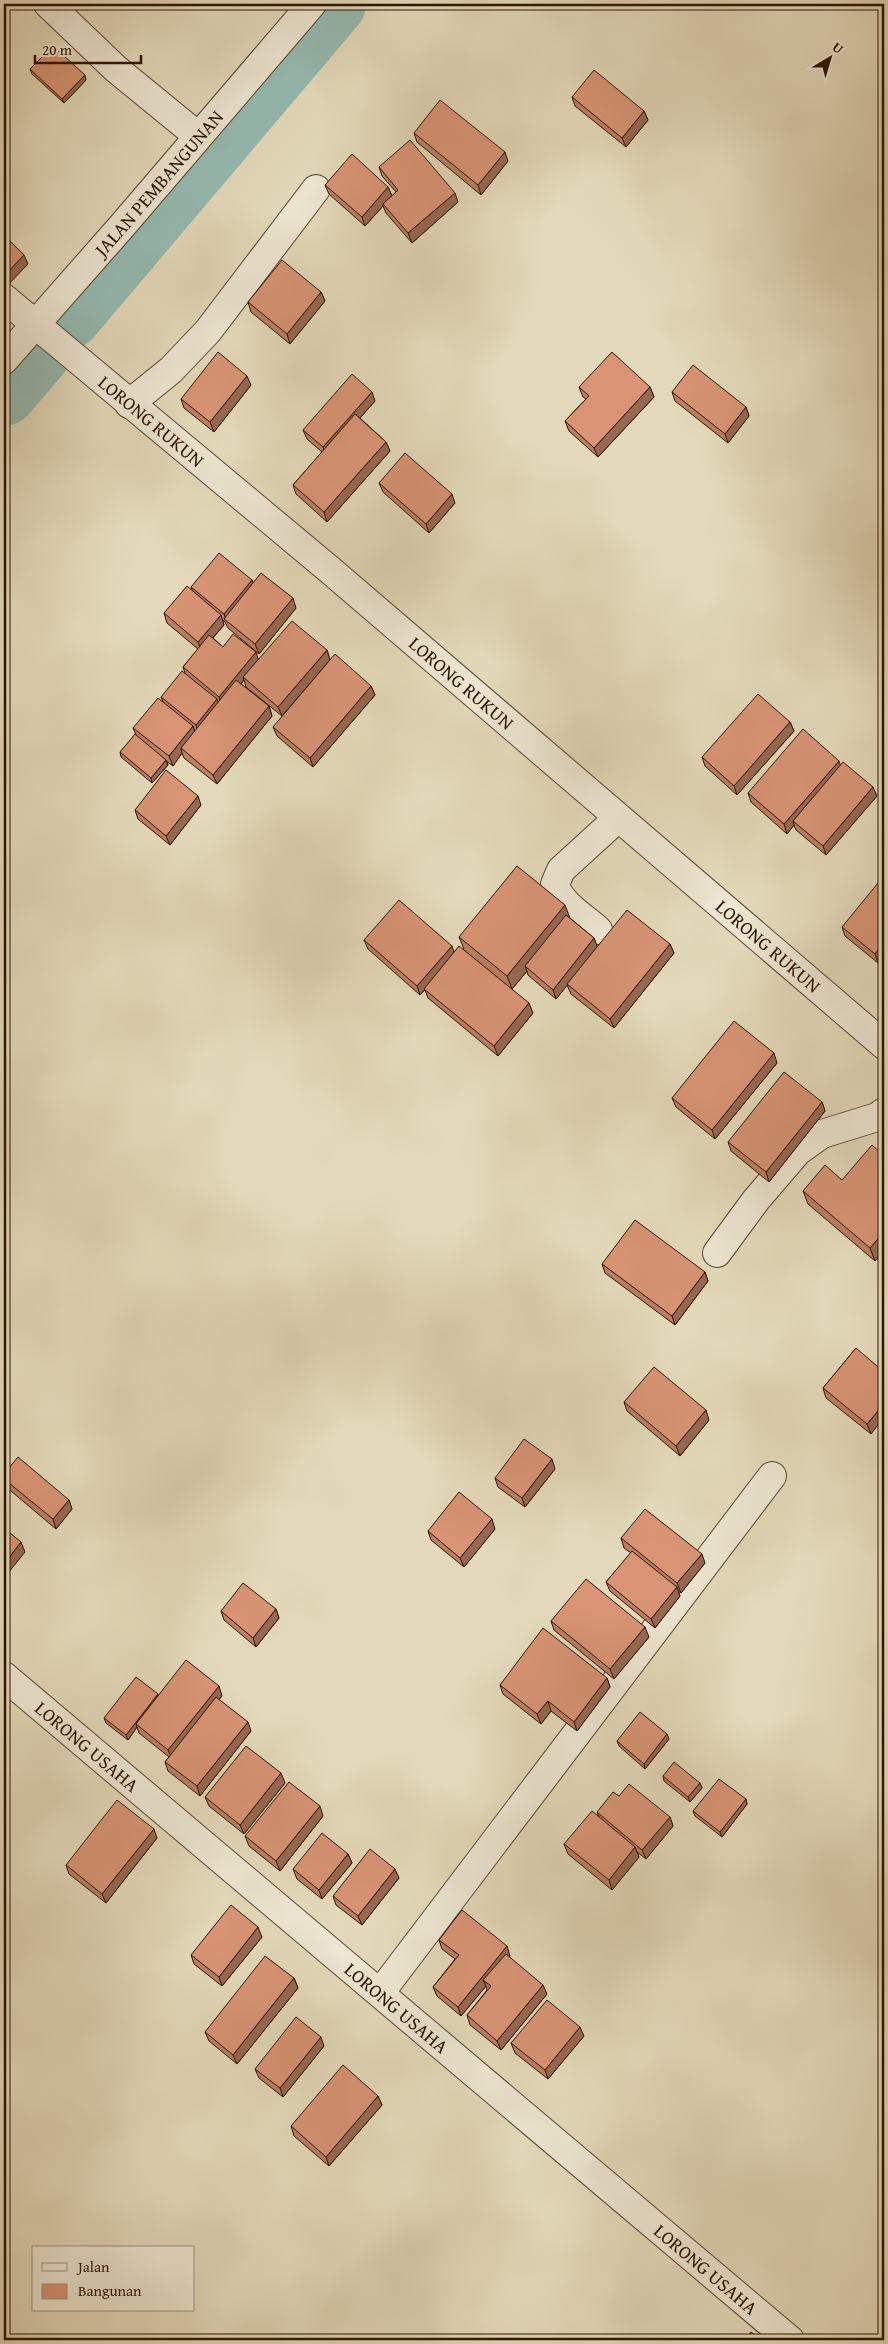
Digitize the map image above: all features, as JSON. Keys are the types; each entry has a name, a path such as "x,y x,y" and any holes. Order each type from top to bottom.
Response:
{"street":[{"path":"48,4 116,69 198,136"},
{"name":"JALAN PEMBANGUNAN","path":"4,360 312,4"},
{"path":"129,404 170,370 208,331 316,189"},
{"name":"LORONG RUKUN","path":"4,298 35,326 330,570 618,818 792,964 884,1045"},
{"path":"598,930 567,903 555,884 561,870 618,818"},
{"path":"717,1253 756,1200 798,1151 822,1134 877,1117 884,1112"},
{"path":"380,1994 772,1476"},
{"name":"LORONG USAHA","path":"4,1676 790,2340"}],"building":[{"path":"53,46 85,75 62,99 30,69"},
{"path":"594,70 644,111 622,138 572,97"},
{"path":"440,100 505,152 478,185 414,133"},
{"path":"410,140 455,193 408,233 383,204 398,190 379,167"},
{"path":"352,154 388,187 362,217 325,185"},
{"path":"4,235 24,255 4,276"},
{"path":"282,260 321,292 287,334 248,302"},
{"path":"218,352 247,376 210,422 181,399"},
{"path":"612,352 650,387 594,448 565,421 589,396 579,387"},
{"path":"693,365 746,407 725,434 672,392"},
{"path":"352,374 372,392 323,447 303,430"},
{"path":"355,414 386,442 324,512 293,485"},
{"path":"405,453 452,494 426,524 379,483"},
{"path":"219,553 252,580 224,614 191,587"},
{"path":"261,573 293,598 255,644 224,619"},
{"path":"187,586 221,615 198,642 164,613"},
{"path":"292,621 327,650 278,707 243,677"},
{"path":"233,634 256,652 219,697 183,667 209,635 223,647"},
{"path":"335,654 371,686 310,758 273,727"},
{"path":"182,671 217,699 196,725 161,697"},
{"path":"236,680 269,706 213,775 181,748"},
{"path":"758,694 790,722 734,786 702,757"},
{"path":"158,698 193,726 169,756 133,728"},
{"path":"803,729 839,761 784,824 748,793"},
{"path":"135,734 166,760 151,778 120,752"},
{"path":"843,762 873,787 823,846 793,821"},
{"path":"166,770 198,796 166,836 135,810"},
{"path":"517,866 565,905 507,976 459,937"},
{"path":"878,883 884,888 884,942 875,954 842,927"},
{"path":"399,900 452,946 417,986 364,940"},
{"path":"627,910 670,944 610,1019 567,984"},
{"path":"566,915 594,938 553,990 525,966"},
{"path":"459,946 529,1003 494,1046 424,989"},
{"path":"734,1021 774,1053 712,1130 672,1098"},
{"path":"784,1072 822,1102 766,1172 728,1142"},
{"path":"872,1145 884,1156 884,1232 870,1248 803,1191 825,1165 842,1180"},
{"path":"635,1220 705,1272 672,1316 602,1264"},
{"path":"856,1348 884,1372 884,1404 867,1424 823,1388"},
{"path":"654,1367 706,1410 676,1446 624,1402"},
{"path":"524,1439 552,1459 522,1498 495,1478"},
{"path":"18,1457 69,1500 53,1519 4,1479 4,1474"},
{"path":"459,1492 492,1519 460,1558 428,1531"},
{"path":"645,1509 702,1554 677,1583 621,1538"},
{"path":"4,1528 21,1542 4,1564"},
{"path":"632,1551 677,1587 651,1619 606,1582"},
{"path":"586,1579 645,1627 610,1669 551,1621"},
{"path":"243,1583 276,1609 253,1638 221,1611"},
{"path":"543,1628 607,1678 574,1722 548,1701 537,1714 500,1685"},
{"path":"186,1660 219,1686 168,1750 136,1724"},
{"path":"136,1677 158,1694 126,1735 104,1718"},
{"path":"216,1697 248,1722 197,1786 165,1762"},
{"path":"640,1712 667,1734 644,1764 617,1741"},
{"path":"246,1746 281,1773 240,1825 205,1797"},
{"path":"674,1762 700,1783 688,1797 663,1776"},
{"path":"719,1779 746,1799 720,1832 693,1811"},
{"path":"289,1782 320,1806 276,1861 245,1836"},
{"path":"629,1784 670,1817 642,1850 597,1812 613,1792 619,1796"},
{"path":"117,1800 154,1829 102,1894 66,1865"},
{"path":"592,1811 635,1847 609,1880 564,1844"},
{"path":"322,1833 348,1854 319,1890 293,1869"},
{"path":"370,1849 395,1869 358,1916 333,1896"},
{"path":"231,1905 258,1927 219,1977 191,1955"},
{"path":"462,1910 507,1946 458,2007 433,1987 459,1955 439,1940"},
{"path":"506,1954 543,1985 497,2041 467,2015 491,1986 483,1980"},
{"path":"265,1956 294,1978 233,2055 205,2032"},
{"path":"547,2000 580,2027 545,2070 511,2043"},
{"path":"296,2017 321,2037 280,2088 255,2069"},
{"path":"343,2065 378,2096 326,2157 291,2126"},
{"path":"751,2332 761,2340 745,2340"}],"waterway":[{"path":"69,317 334,4"},
{"path":"4,394 41,351"}]}
